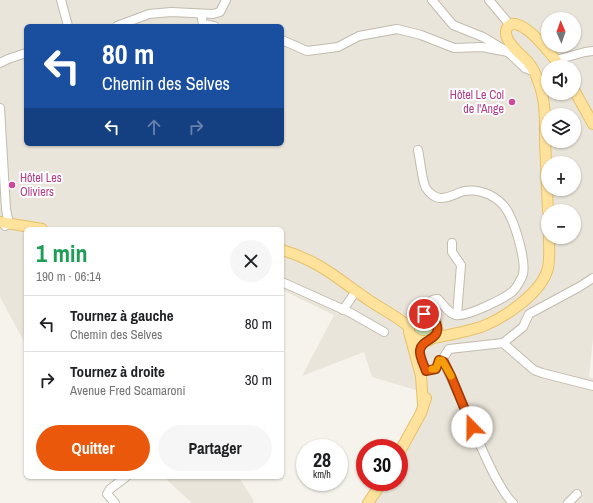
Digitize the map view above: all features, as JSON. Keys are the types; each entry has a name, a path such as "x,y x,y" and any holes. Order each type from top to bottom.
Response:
{"main road":[{"path":"548,204 542,90 533,69 507,38 506,30 510,25 520,25 527,30 554,60"},
{"path":"580,100 593,124"},
{"path":"3,224 26,227"},
{"path":"3,224 24,230"},
{"path":"284,251 306,258 319,265 379,307 394,315 410,331 417,341 429,340 464,332 482,326 501,317 535,292 541,284 548,268 549,244"},
{"path":"394,315 420,315 432,317 437,324 464,332"},
{"path":"420,315 410,321 410,331 415,359 421,376 423,404"},
{"path":"407,439 421,413 426,396 428,381 419,352 420,347 437,331 437,324"},
{"path":"368,503 376,491"}],"street":[{"path":"62,0 68,24"},
{"path":"122,24 149,14 171,12 214,14 220,12 226,0"},
{"path":"432,0 453,25 483,37 508,52 525,68 530,70 533,69"},
{"path":"489,0 510,25"},
{"path":"201,14 203,24"},
{"path":"284,41 306,51 338,47 359,36 397,29 420,35 454,48 482,47 508,52"},
{"path":"567,60 585,52 593,51"},
{"path":"0,63 8,58 24,54"},
{"path":"0,108 1,155 6,209 3,224"},
{"path":"418,150 425,188 433,196 440,198 465,191 478,191 495,197 500,202 508,212 515,227 525,266 523,276 513,291 482,309 457,316 438,299 434,299 430,300 420,315"},
{"path":"452,243 452,252 461,265 457,316"},
{"path":"415,359 419,361 423,370 426,371 436,369 439,360 442,360 449,349 503,343 523,327 529,314 593,278"},
{"path":"284,283 343,310 384,332"},
{"path":"343,310 356,291"},
{"path":"503,343 534,370 593,386"},
{"path":"442,360 451,376 493,472 512,503"},
{"path":"115,503 107,494 110,489 123,479"},
{"path":"568,503 577,494"}],"shaded area":[{"path":"0,0 593,0 593,338 589,377 593,378 593,503 374,503 381,491 408,491 408,449 413,441 419,391 372,377 364,352 302,376 334,315 284,291 284,227 24,227 24,341 0,297"},
{"path":"166,479 240,479 254,501 253,503 192,503"}],"green space":[{"path":"421,317 428,318 433,327 431,334 422,338 413,331 413,324"}],"slow traffic":[{"path":"432,369 436,369 439,360 442,360 451,376"}],"place":[{"name":"Hôtel Le Col de l'Ange","path":"512,102"},
{"name":"Hôtel Les Oliviers","path":"12,185"}],"route":[{"path":"424,314 428,314 432,317 437,324 437,331 433,338 425,342 420,347 420,356 426,371 436,369 439,360 444,362 472,427"}]}
